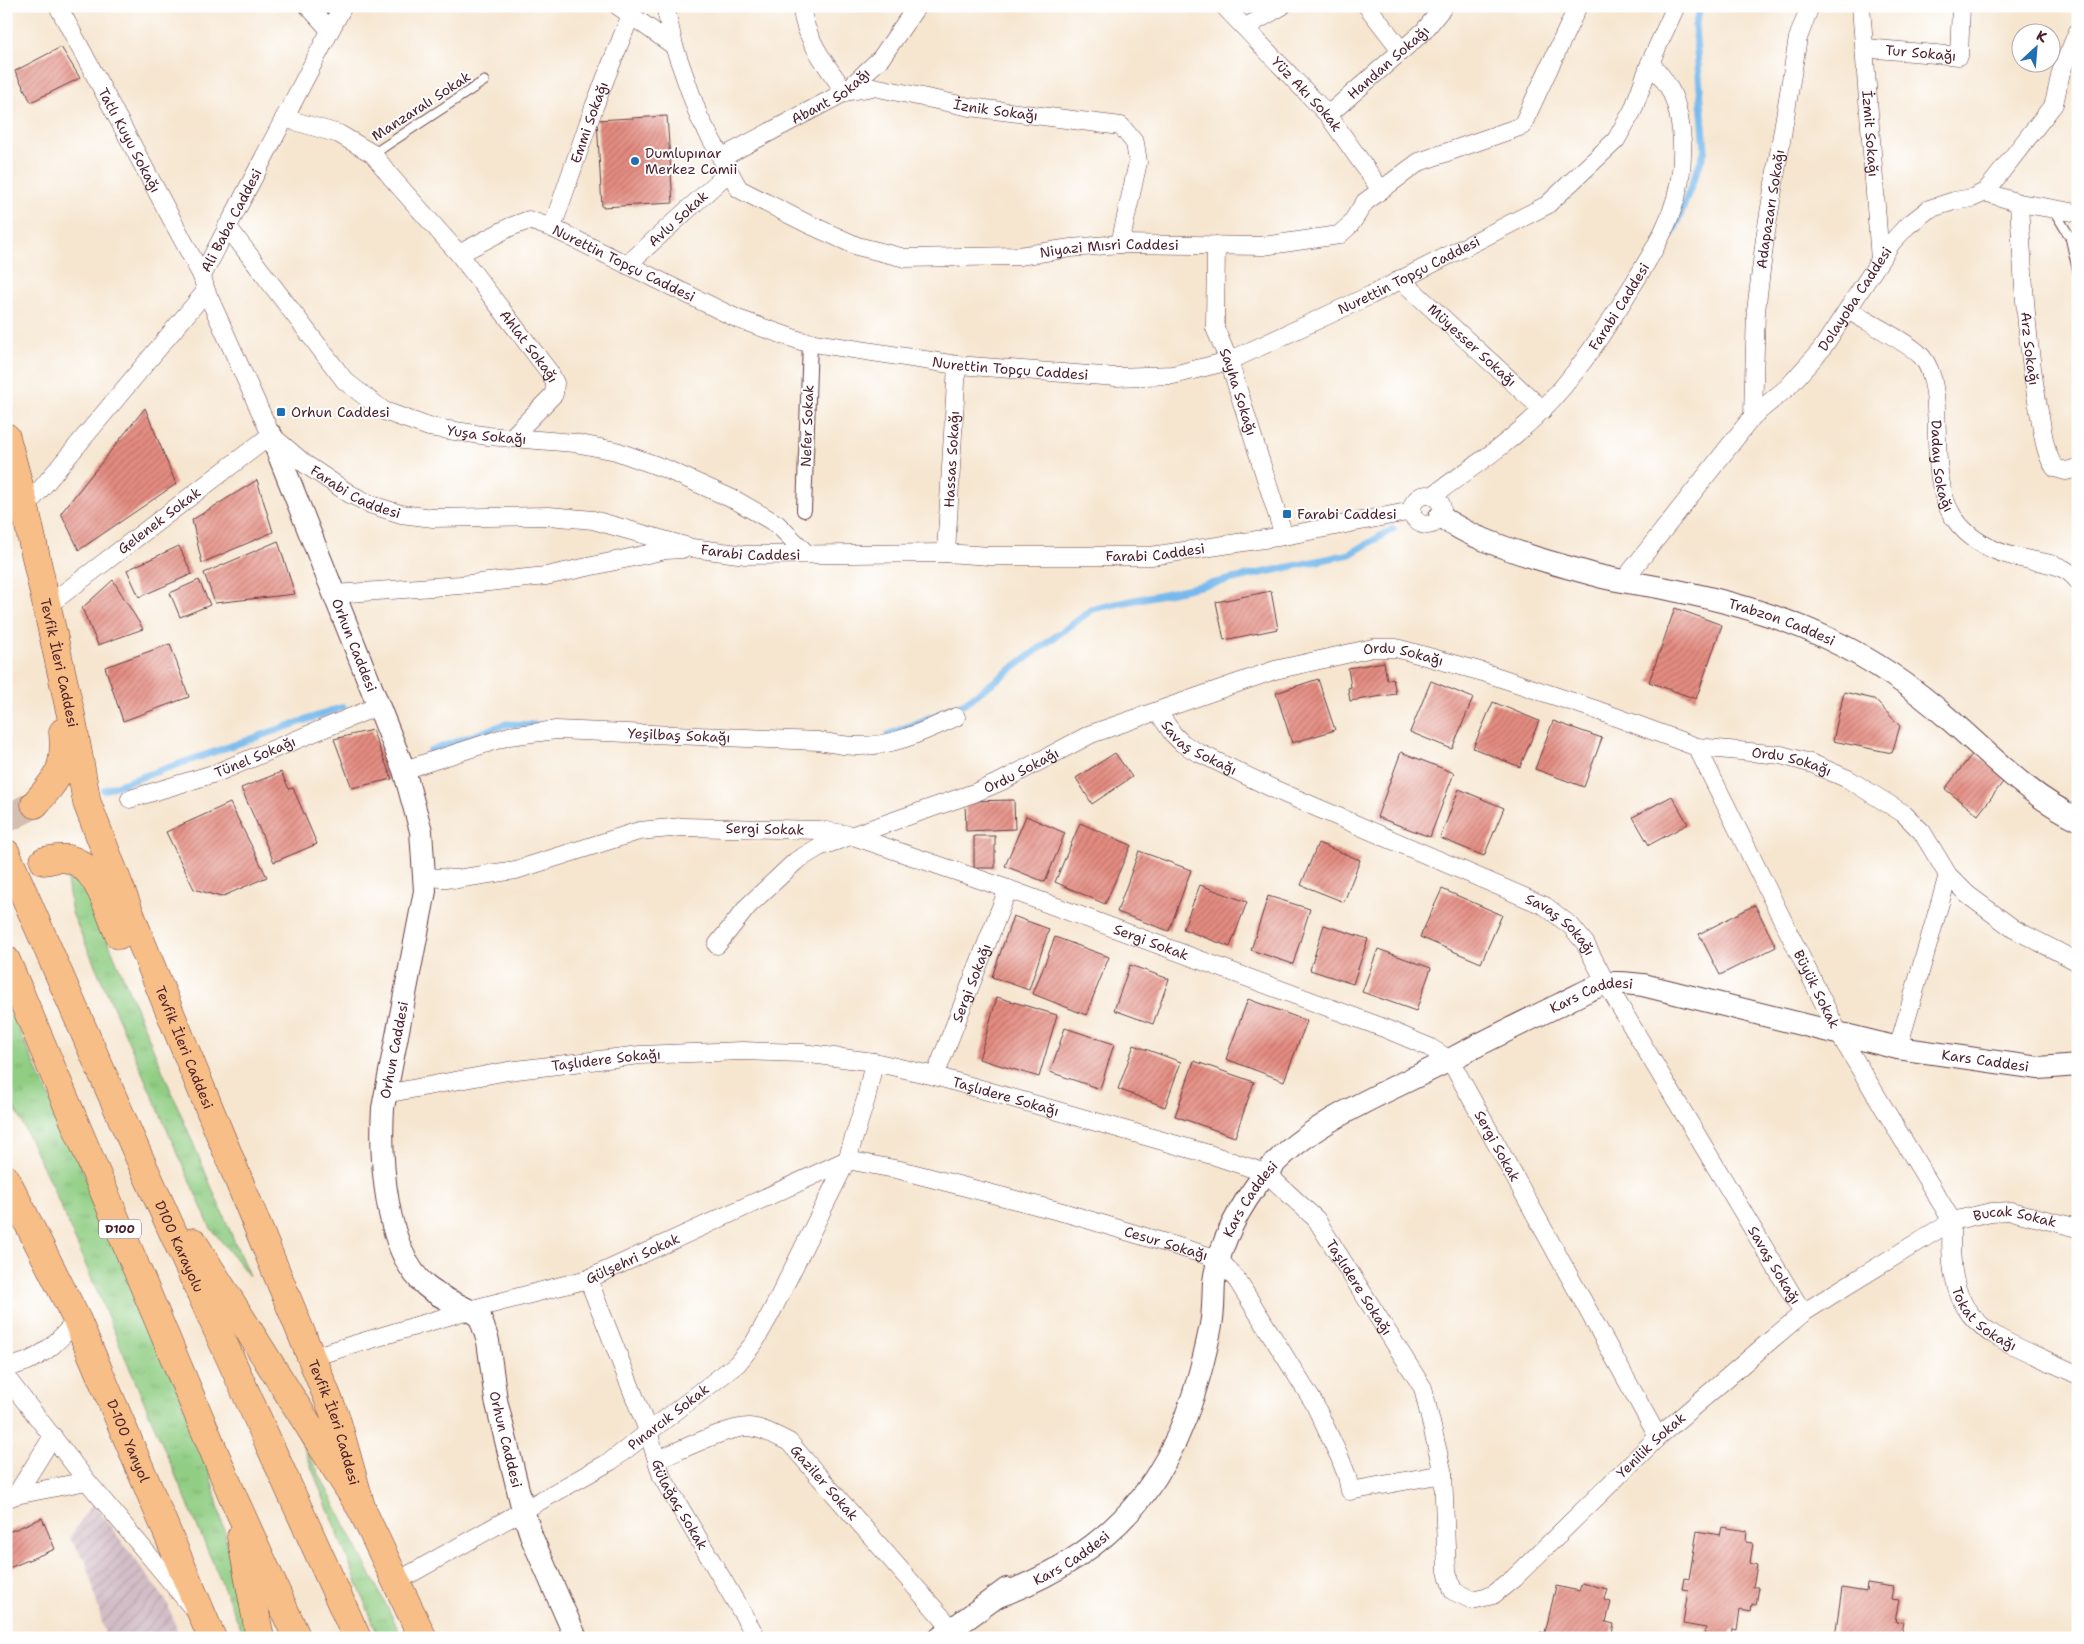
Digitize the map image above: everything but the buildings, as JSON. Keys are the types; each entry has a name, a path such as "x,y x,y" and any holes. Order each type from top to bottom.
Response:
{"main road":[{"name":"Tevfik İleri Caddesi","path":"6,437 16,507 47,606 72,720 87,803 140,939 336,1418 362,1510 423,1638"},
{"path":"16,507 61,716 65,754 56,780 35,804"},
{"name":"D100 Karayolu","path":"6,853 138,1155 357,1638"},
{"path":"44,861 67,858 84,865 97,884 293,1355 362,1510"},
{"name":"D100","path":"6,960 234,1498 298,1638"},
{"path":"138,1155 362,1510"},
{"path":"6,1179 40,1245"},
{"path":"6,1190 40,1245"},
{"name":"D-100 Yanyol","path":"40,1245 77,1320 208,1630"},
{"path":"234,1498 260,1638"}],"street":[{"name":"Tatlı Kuyu Sokağı","path":"58,6 204,283"},
{"path":"308,6 330,30"},
{"name":"Ali Baba Caddesi","path":"16,507 204,283 227,226 343,6"},
{"name":"Niyazi Mısri Caddesi","path":"665,6 674,46 700,118 739,189 857,246 905,258 1019,256 1071,248 1120,244 1263,246 1339,235 1350,226 1365,202 1419,162 1522,126 1578,6"},
{"path":"802,6 802,17 824,63 845,92"},
{"name":"Abant Sokağı","path":"725,165 845,92 881,58 917,6"},
{"name":"Yüz Akı Sokak","path":"1224,6 1328,115 1381,190"},
{"path":"1246,27 1282,6"},
{"path":"1367,6 1401,50"},
{"name":"Handan Sokağı","path":"1328,115 1424,31 1444,6"},
{"name":"Nurettin Topçu Caddesi","path":"459,254 510,227 529,220 552,228 738,319 810,342 957,365 1116,377 1172,375 1228,361 1400,279 1547,205 1616,140 1633,110 1650,63 1676,6"},
{"name":"Adapazarı Sokağı","path":"1753,416 1756,311 1765,238 1798,38 1810,6"},
{"name":"İzmit Sokağı","path":"1861,6 1880,260"},
{"name":"Tur Sokağı","path":"1865,48 1959,56 1961,6"},
{"path":"624,11 674,46"},
{"name":"Emmi Sokağı","path":"552,228 594,107 624,11"},
{"path":"2078,31 2062,72 2054,104 1985,192 2018,203 2078,214"},
{"name":"Farabi Caddesi","path":"1436,507 1543,410 1580,364 1604,330 1665,230 1678,197 1682,172 1682,142 1678,106 1666,80 1650,63"},
{"name":"İznik Sokağı","path":"845,92 874,87 970,107 1121,126 1135,143 1138,162 1120,244"},
{"path":"284,118 338,134 373,154 459,254"},
{"name":"Avlu Sokak","path":"627,265 725,165"},
{"name":"Dolayoba Caddesi","path":"1624,580 1753,416 1802,372 1821,350 1892,242 1907,226 1930,209 1954,201 1972,198 1985,192"},
{"name":"Arz Sokağı","path":"2018,203 2028,334 2034,384 2049,460 2054,468 2066,471 2078,468"},
{"name":"Yuşa Sokağı","path":"227,226 344,381 384,411 430,427 511,438 574,443 616,451 666,469 737,501 777,524 807,554"},
{"name":"Sayha Sokağı","path":"1216,245 1215,328 1228,361 1284,536"},
{"name":"Ahlat Sokağı","path":"459,254 550,373 554,384 554,394 511,438"},
{"name":"Müyesser Sokağı","path":"1400,279 1543,410"},
{"name":"Farabi Caddesi","path":"204,283 272,435 305,464 350,494 401,514 433,518 549,516 593,520 692,548 746,555 946,553 990,556 1151,556 1284,536 1412,511"},
{"name":"Daday Sokağı","path":"1848,310 1921,356 1929,368 1935,407 1938,472 1944,499 1963,530 1979,543 1999,552 2061,566 2071,572 2078,581"},
{"name":"Nefer Sokak","path":"804,510 810,342"},
{"name":"Hassas Sokağı","path":"946,553 957,365"},
{"name":"Orhun Caddesi","path":"272,435 404,770 421,831 426,877 420,920 385,1094 381,1134 394,1227 400,1249 412,1271 426,1287 480,1317 488,1341 496,1400 523,1510 532,1538 576,1638"},
{"name":"Gelenek Sokak","path":"47,606 272,435"},
{"path":"1422,496 1436,507 1433,524 1424,525 1415,520 1412,511 1412,506 1422,496"},
{"name":"Trabzon Caddesi","path":"1436,507 1479,538 1522,553 1600,576 1736,605 1782,619 1831,640 1869,660 1906,684 1951,720 2031,792 2078,820"},
{"path":"335,594 460,585 546,576 666,550 692,548"},
{"name":"Ordu Sokağı","path":"717,945 748,906 796,861 819,847 974,793 1002,781 1091,734 1275,670 1373,648 1396,648 1483,672 1594,709 1697,747 1781,755 1813,764 1848,779 1903,813 1922,832 1948,874 1968,895 2014,929 2078,962"},
{"name":"Tünel Sokağı","path":"130,799 216,773 378,706"},
{"name":"Savaş Sokağı","path":"1158,712 1173,734 1195,752 1294,798 1545,906 1571,926 1585,943 1606,984 1803,1313"},
{"name":"Yeşilbaş Sokağı","path":"404,770 509,736 556,730 818,741 857,746 910,738 956,717"},
{"name":"Büyük Sokak","path":"1697,747 1838,1032 1952,1221"},
{"name":"Sergi Sokak","path":"426,877 457,879 516,870 639,831 682,827 764,827 820,830 850,835 1008,889 1384,1028 1429,1047 1450,1060 1658,1437"},
{"path":"1898,1048 1948,874"},
{"name":"Sergi Sokağı","path":"935,1076 1008,889"},
{"name":"Kars Caddesi","path":"946,1634 996,1597 1029,1585 1095,1543 1125,1518 1156,1480 1169,1458 1192,1402 1214,1308 1214,1283 1219,1259 1233,1225 1266,1173 1296,1144 1356,1108 1499,1034 1606,984 1643,984 1898,1048 2039,1068 2078,1065"},
{"name":"Taşlıdere Sokağı","path":"385,1094 523,1069 669,1052 802,1052 874,1062 935,1076 1212,1155 1266,1173 1316,1219 1423,1388 1444,1474"},
{"path":"846,1160 866,1099 874,1062"},
{"name":"Gülşehri Sokak","path":"312,1357 469,1310 588,1279 846,1160"},
{"name":"Cesur Sokağı","path":"846,1160 900,1170 1066,1213 1219,1259 1237,1280 1314,1404 1340,1458 1350,1491 1444,1474"},
{"name":"Pınarcık Sokak","path":"396,1582 611,1461 720,1379 736,1364 754,1343 789,1277 846,1160"},
{"name":"Bucak Sokak","path":"1952,1221 1991,1212 2011,1211 2078,1228"},
{"name":"Yenilik Sokak","path":"1444,1474 1447,1571 1453,1591 1472,1600 1493,1595 1514,1578 1658,1437 1803,1313 1952,1221"},
{"name":"Tokat Sokağı","path":"1952,1221 1950,1252 1956,1288 1964,1307 1973,1318 1992,1336 2078,1375"},
{"name":"Gülağaç Sokak","path":"588,1279 648,1432 662,1477 757,1638"},
{"path":"6,1367 18,1366 54,1346 77,1320"},
{"path":"6,1377 87,1481 208,1630"},
{"name":"Gaziler Sokak","path":"656,1460 701,1441 749,1428 774,1434 789,1442 946,1634"},
{"path":"11,1497 53,1436"},
{"path":"11,1497 87,1481"}],"lane":[{"name":"Manzaralı Sokak","path":"373,154 484,81"},
{"path":"2053,209 2070,237 2078,272"}],"shaded area":[{"path":"93,1503 167,1602 180,1638 106,1638 86,1561 69,1538"}],"green space":[{"path":"78,870 249,1276 210,1227 72,913 66,874"},
{"path":"6,1001 130,1275 207,1462 251,1638 245,1638 52,1186 6,1089"},
{"path":"297,1431 403,1638 379,1638"}],"waterway":[{"path":"1668,240 1675,228 1705,150 1695,26 1701,6"},
{"path":"888,735 965,703 1093,609 1350,554 1393,529"},
{"path":"104,790 343,707"},
{"path":"430,751 506,724 536,725"}],"tunnel":[{"path":"6,819 35,804"}],"place":[{"name":"Dumlupınar Merkez Camii","path":"635,161"},
{"name":"Orhun Caddesi̇","path":"281,412"},
{"name":"Farabi̇ Caddesi̇","path":"1287,514"}]}
